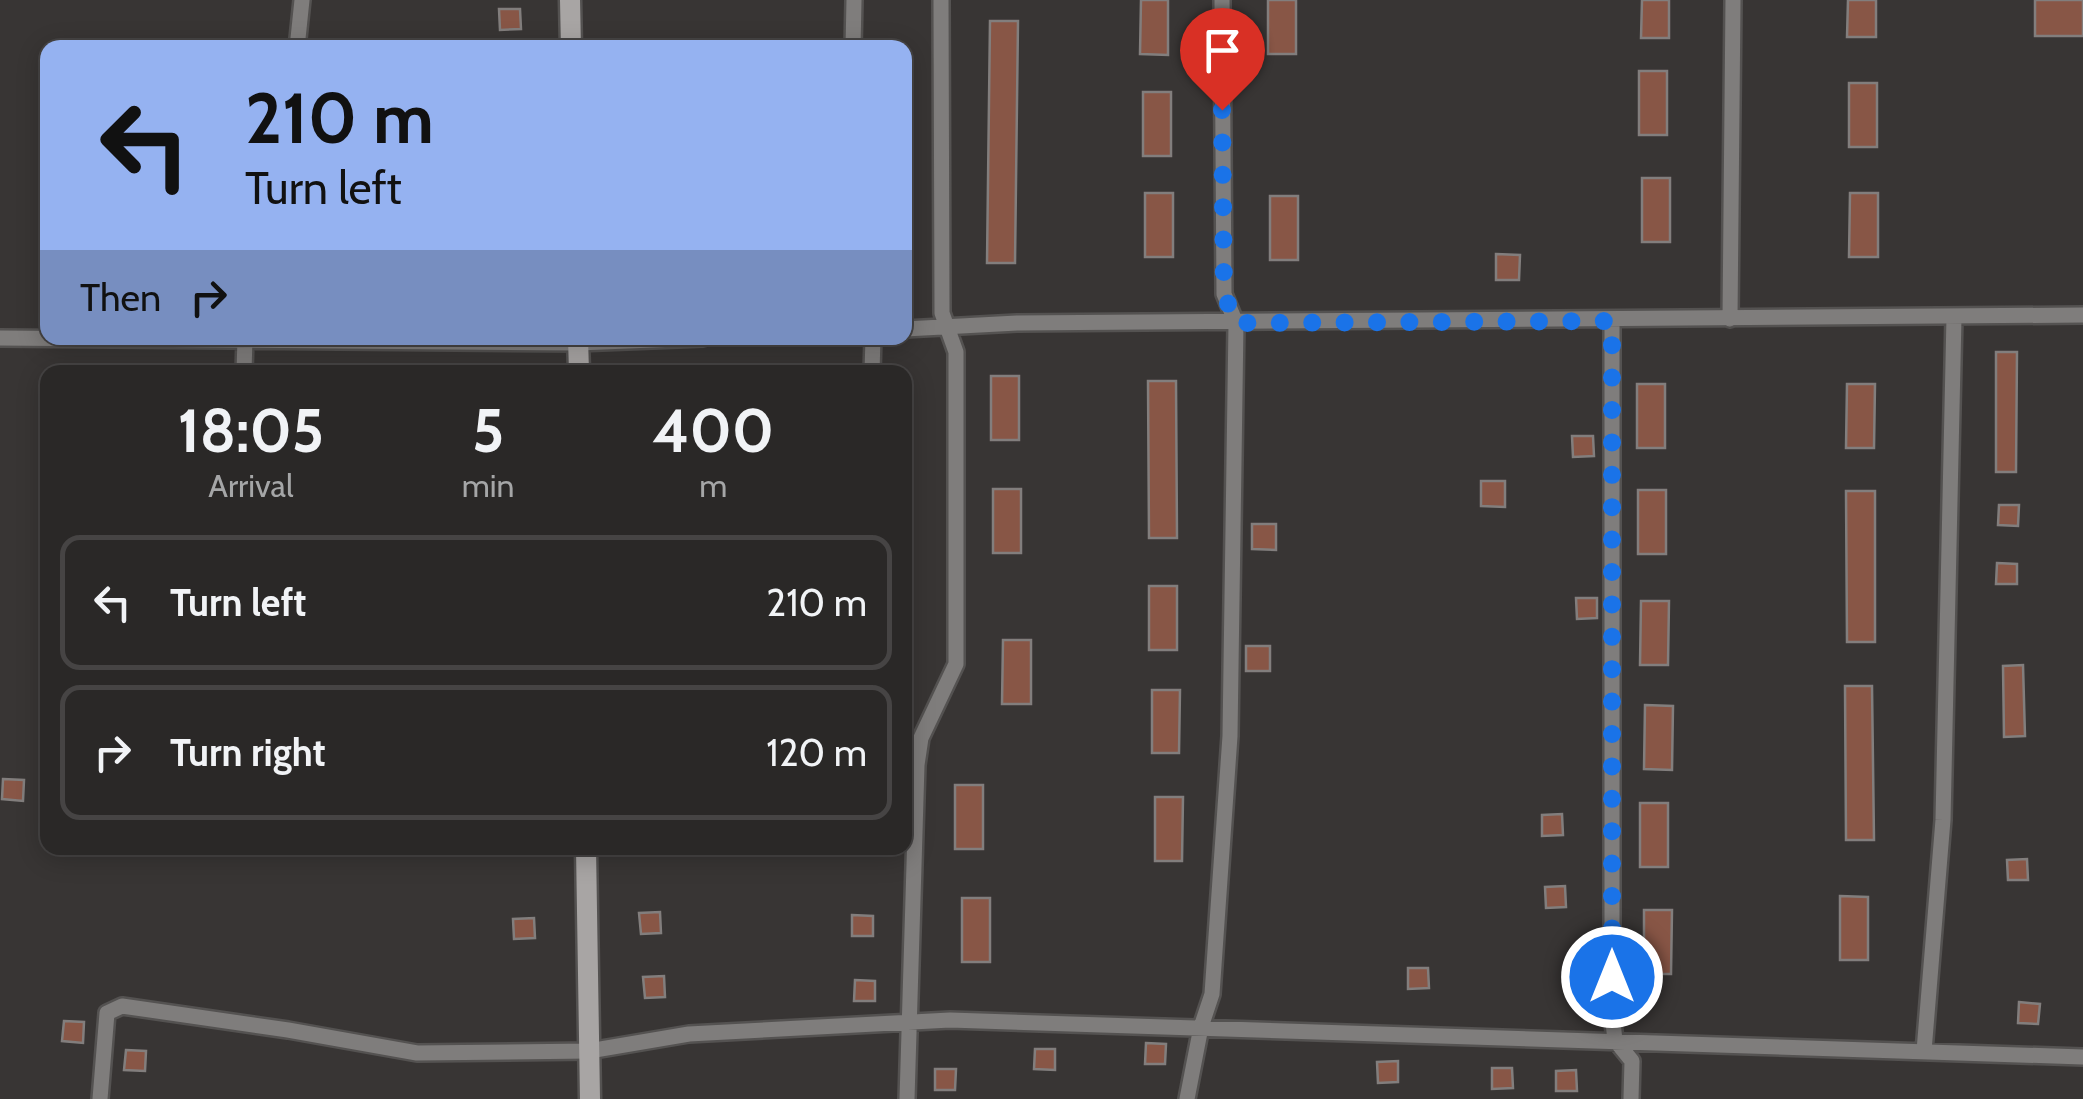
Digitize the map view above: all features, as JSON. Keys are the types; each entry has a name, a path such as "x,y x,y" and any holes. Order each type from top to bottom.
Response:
{"main road":[{"path":"570,0 571,40"},
{"path":"586,855 590,1099"}],"street":[{"path":"298,40 302,0"},
{"path":"853,40 854,0"},
{"path":"908,1099 917,765 921,738 956,664 956,352 942,313 941,0"},
{"path":"1187,1099 1201,1027 1212,994 1230,736 1236,323 1224,294 1222,0"},
{"path":"1730,320 1733,0"},
{"path":"912,328 2083,315"},
{"path":"1924,1052 1943,820 1954,317"},
{"path":"1612,321 1612,1014 1615,1040 1632,1061 1631,1099"},
{"path":"0,338 40,338"},
{"path":"100,1099 107,1013 122,1006 417,1053 589,1051 689,1034 950,1020 2083,1057"}],"building":[{"path":"1141,0 1168,0 1168,55 1140,54"},
{"path":"1268,0 1296,0 1296,54 1268,54"},
{"path":"1642,0 1669,0 1669,38 1641,38"},
{"path":"1848,0 1876,0 1876,37 1847,37"},
{"path":"2035,0 2083,0 2083,36 2035,36"},
{"path":"499,9 520,9 521,29 500,30"},
{"path":"990,21 1018,21 1015,263 987,263"},
{"path":"1639,71 1667,71 1667,135 1639,135"},
{"path":"1849,83 1877,83 1877,147 1849,147"},
{"path":"1143,92 1171,92 1171,156 1143,156"},
{"path":"1642,178 1670,178 1670,242 1642,242"},
{"path":"1145,193 1173,193 1173,257 1145,257"},
{"path":"1850,193 1878,193 1878,257 1849,257"},
{"path":"1270,196 1298,196 1298,260 1270,260"},
{"path":"1496,254 1520,255 1519,280 1496,280"},
{"path":"1996,352 2017,352 2016,472 1996,472"},
{"path":"991,376 1019,376 1019,440 991,440"},
{"path":"1148,381 1176,381 1177,538 1149,538"},
{"path":"1637,384 1665,384 1665,448 1637,448"},
{"path":"1847,384 1875,384 1874,448 1846,448"},
{"path":"1572,436 1593,436 1594,456 1573,457"},
{"path":"1481,481 1505,481 1505,507 1481,506"},
{"path":"993,489 1021,489 1021,553 993,553"},
{"path":"1638,490 1666,490 1666,554 1638,554"},
{"path":"1846,491 1875,491 1875,642 1847,642"},
{"path":"1999,505 2019,505 2018,526 1998,525"},
{"path":"1252,524 1276,524 1276,550 1252,549"},
{"path":"1997,563 2017,564 2017,584 1996,584"},
{"path":"1149,586 1177,586 1177,650 1149,650"},
{"path":"1576,598 1597,598 1597,618 1577,619"},
{"path":"1641,601 1669,601 1668,665 1640,665"},
{"path":"1003,640 1031,640 1031,704 1002,704"},
{"path":"1246,646 1270,646 1270,671 1246,671"},
{"path":"2023,665 2025,736 2004,737 2003,666"},
{"path":"1845,686 1872,686 1874,840 1846,840"},
{"path":"1152,690 1180,690 1179,753 1152,753"},
{"path":"1645,705 1673,706 1672,770 1644,769"},
{"path":"3,779 24,780 23,801 2,799"},
{"path":"955,785 983,785 983,849 955,849"},
{"path":"1155,797 1183,797 1182,861 1155,861"},
{"path":"1640,803 1668,803 1668,867 1640,867"},
{"path":"1562,814 1563,835 1542,836 1542,815"},
{"path":"2027,859 2028,880 2008,880 2007,860"},
{"path":"1565,886 1566,907 1546,908 1545,887"},
{"path":"1840,896 1868,897 1868,960 1840,960"},
{"path":"962,898 990,898 990,962 962,962"},
{"path":"1644,910 1672,910 1671,974 1644,974"},
{"path":"660,912 661,933 641,934 639,913"},
{"path":"852,915 873,916 873,936 852,936"},
{"path":"534,918 535,938 514,939 513,919"},
{"path":"1408,968 1428,968 1429,988 1408,989"},
{"path":"664,976 665,997 645,998 643,977"},
{"path":"855,980 875,981 875,1001 854,1001"},
{"path":"2019,1002 2040,1004 2038,1024 2018,1023"},
{"path":"64,1021 84,1022 83,1043 62,1041"},
{"path":"1146,1043 1166,1044 1165,1064 1145,1064"},
{"path":"1035,1049 1055,1049 1055,1070 1034,1069"},
{"path":"126,1050 146,1051 145,1071 124,1070"},
{"path":"1398,1061 1398,1082 1378,1083 1377,1062"},
{"path":"1492,1068 1512,1068 1513,1088 1492,1089"},
{"path":"935,1069 956,1069 955,1090 935,1090"},
{"path":"1576,1070 1577,1091 1556,1091 1556,1071"}],"route":[{"path":"1222,110 1224,294 1236,323 1612,321 1612,977"}]}
